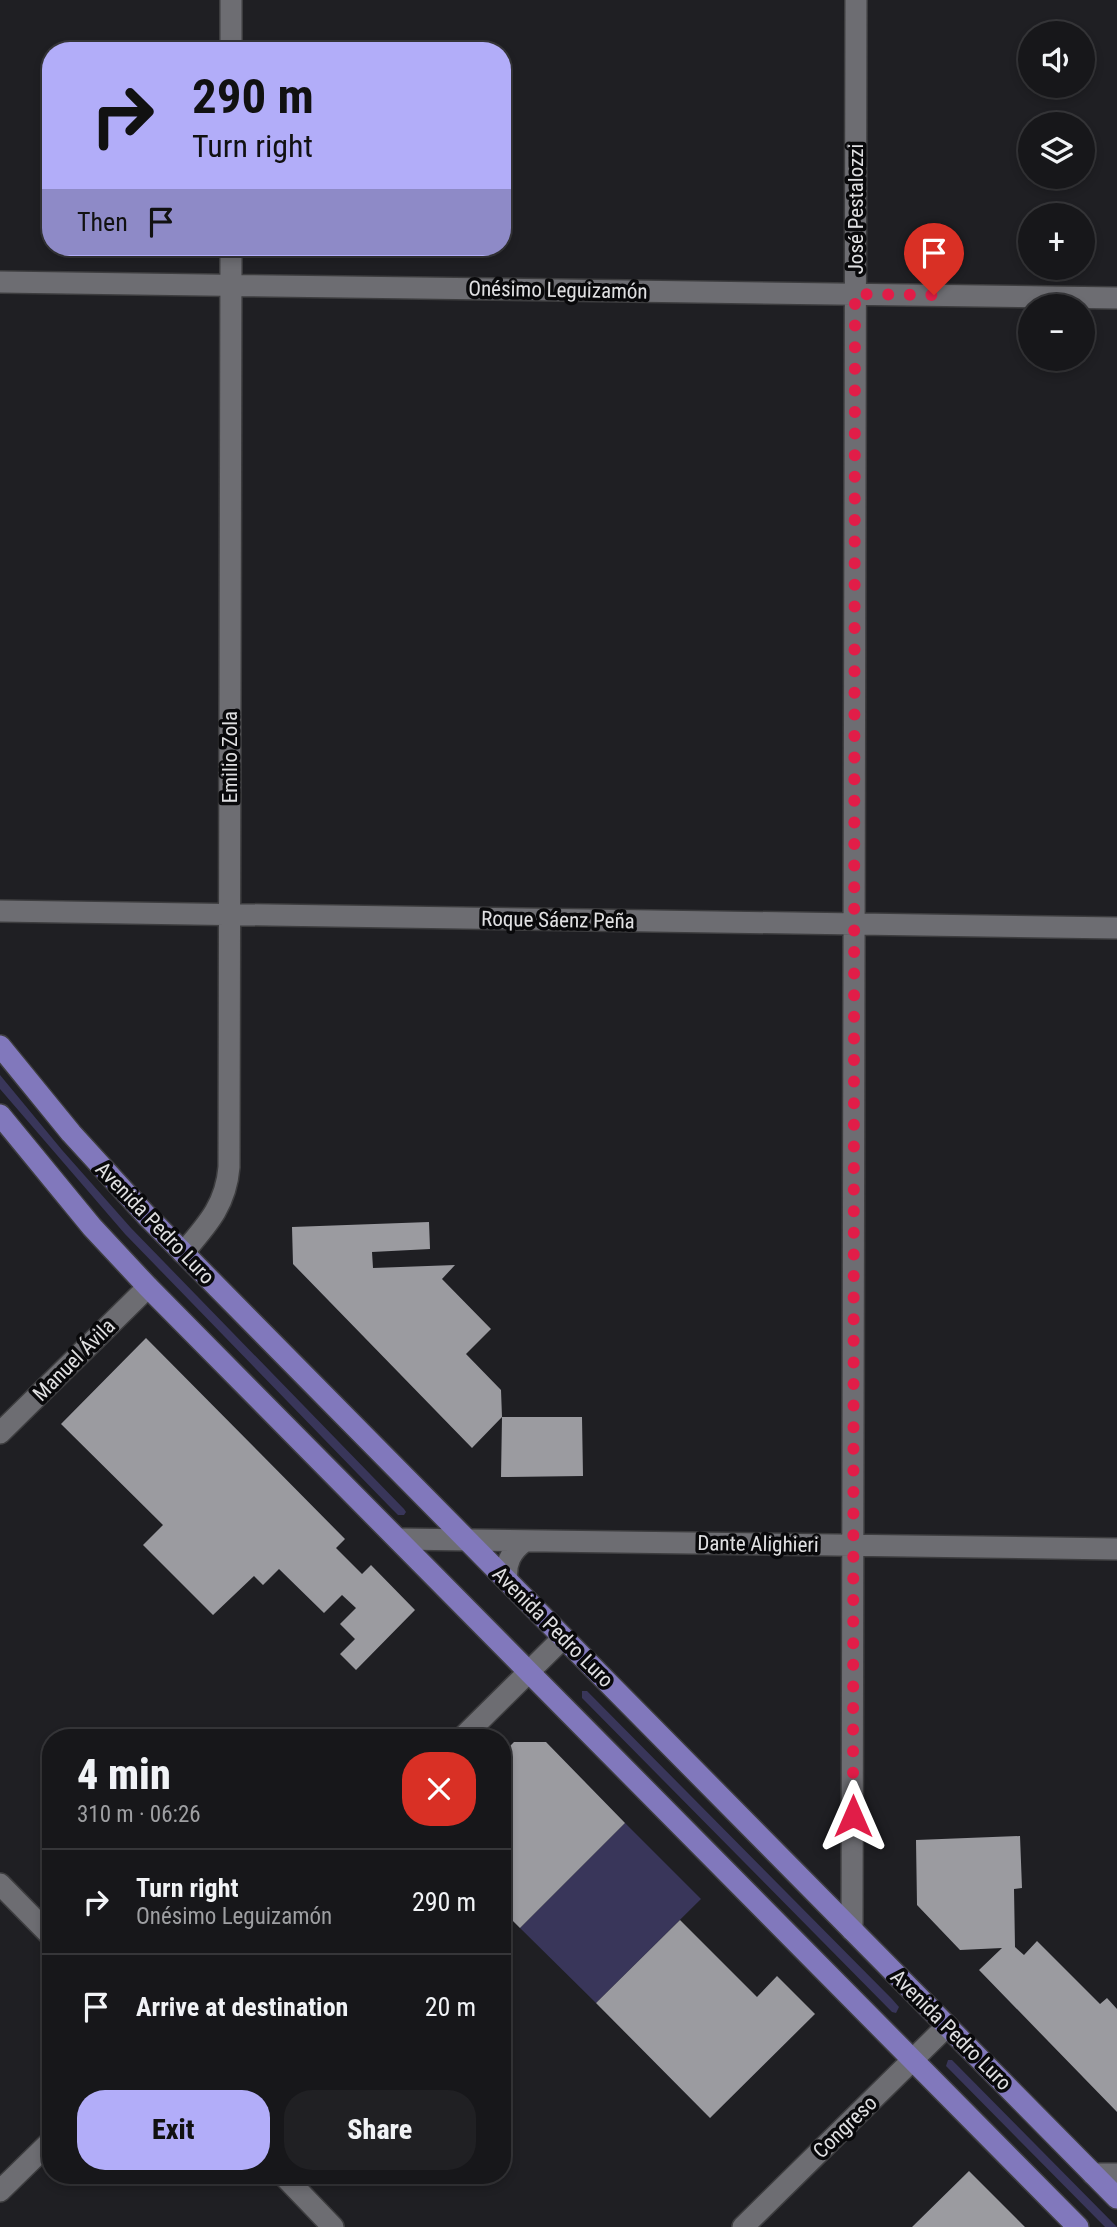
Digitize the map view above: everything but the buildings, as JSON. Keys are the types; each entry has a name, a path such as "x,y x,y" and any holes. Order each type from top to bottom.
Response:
{"main road":[{"name":"Avenida Pedro Luro","path":"0,1046 71,1133 183,1253 1117,2198"},
{"path":"0,1115 92,1227 149,1287 1078,2227"}],"street":[{"path":"231,42 232,0"},
{"name":"José Pestalozzi","path":"852,1930 856,0"},
{"name":"Emilio Zola","path":"183,1253 215,1213 226,1190 228,1178 231,256"},
{"name":"Onésimo Leguizamón","path":"0,282 1117,298"},
{"name":"Roque Sáenz Peña","path":"0,911 1117,928"},
{"name":"Manuel Ávila","path":"0,1433 149,1287"},
{"name":"Dante Alighieri","path":"398,1539 1117,1549"},
{"path":"507,1580 509,1558 525,1541"},
{"path":"471,1729 563,1638"},
{"path":"0,1884 42,1927"},
{"name":"Congreso","path":"743,2227 947,2026"},
{"path":"0,2191 42,2150"},
{"path":"1093,2174 1117,2174"},
{"path":"291,2184 333,2227"}],"shaded area":[{"path":"0,1075 131,1228 404,1509 404,1515 398,1515 390,1507 125,1234 0,1089"},
{"path":"582,1691 587,1691 892,1999 899,2007 896,2013 892,2012 582,1698"},
{"path":"625,1823 701,1899 596,2003 520,1928"},
{"path":"948,2060 952,2060 1117,2227 1105,2227 946,2066"}],"route":[{"path":"853,1816 855,294 934,295"}]}
